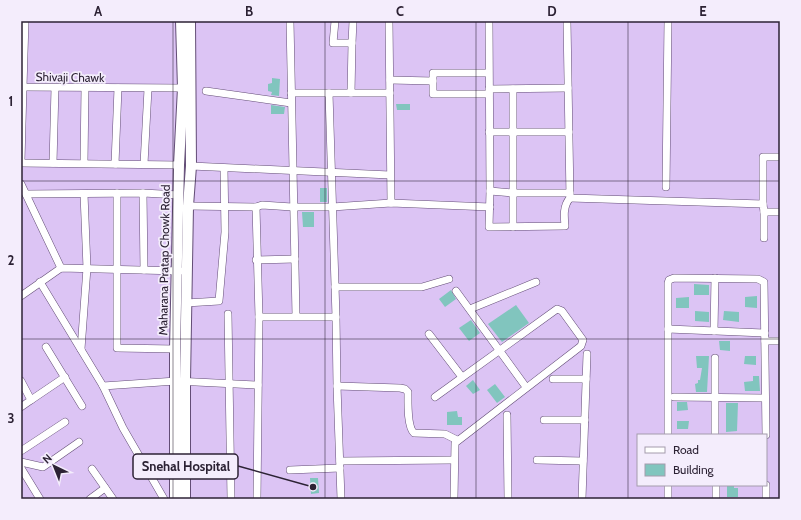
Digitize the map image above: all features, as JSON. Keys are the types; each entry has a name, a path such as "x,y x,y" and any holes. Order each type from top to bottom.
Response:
{"main road":[{"name":"Maharana Pratap Chowk Road","path":"175,499 180,381 186,303 182,271 179,165 183,88 181,21"},
{"name":"Maharana Pratap Chowk Road","path":"185,499 180,381 175,349 191,166 190,21"}],"street":[{"name":"Shivaji Chawk","path":"24,21 23,87 148,89 183,88"},
{"path":"290,21 296,316"},
{"path":"335,21 333,43 352,43"},
{"path":"351,93 353,21"},
{"path":"389,21 391,203"},
{"path":"489,21 489,227 565,226 564,214 566,202 570,196 568,21"},
{"path":"666,187 668,21"},
{"path":"488,73 433,73 433,94 513,89 568,88"},
{"path":"390,80 433,81"},
{"path":"23,87 21,162 179,165"},
{"path":"54,163 55,88"},
{"path":"84,164 85,88"},
{"path":"115,164 118,88"},
{"path":"144,164 148,89"},
{"path":"513,89 513,227"},
{"path":"206,91 291,104"},
{"path":"291,93 390,93"},
{"path":"329,93 341,499"},
{"path":"489,132 569,132"},
{"path":"764,238 763,157 780,157"},
{"path":"191,166 390,175"},
{"path":"186,303 219,301 226,232 224,168"},
{"path":"21,184 61,268"},
{"path":"490,191 763,204"},
{"path":"118,193 117,348 175,349"},
{"path":"143,193 144,270"},
{"path":"26,194 143,193 180,195"},
{"path":"81,349 87,268 84,194"},
{"path":"188,206 256,207 262,205 332,207 391,203 490,207"},
{"path":"256,207 256,260 259,316 257,499"},
{"path":"764,212 780,212"},
{"path":"256,260 295,260"},
{"path":"21,296 61,268 182,271"},
{"path":"668,434 668,283 669,280 674,278 758,279 764,282 766,434"},
{"path":"714,331 715,278"},
{"path":"335,287 422,287 450,280"},
{"path":"40,282 103,386 123,428 164,499"},
{"path":"470,309 536,282"},
{"path":"456,291 526,387"},
{"path":"435,397 556,309 562,311 584,342 581,346 457,440 454,446 454,499"},
{"path":"228,314 231,499"},
{"path":"259,316 336,317"},
{"path":"668,329 765,333"},
{"path":"429,334 462,378"},
{"path":"765,341 780,342"},
{"path":"46,347 82,406"},
{"path":"582,499 587,354"},
{"path":"715,358 715,434"},
{"path":"21,407 65,377"},
{"path":"553,379 586,380"},
{"path":"21,381 31,400"},
{"path":"103,386 180,381 258,385"},
{"path":"337,386 405,389 408,392 410,424 414,433 446,434 457,440"},
{"path":"674,397 765,398"},
{"path":"507,415 508,499"},
{"path":"544,420 585,420"},
{"path":"21,451 65,422"},
{"path":"21,462 42,467 79,442"},
{"path":"290,470 340,464 454,460"},
{"path":"537,460 583,461"},
{"path":"21,468 40,499"},
{"path":"92,469 113,499"},
{"path":"668,486 668,499"},
{"path":"716,486 716,499"},
{"path":"766,486 766,499"},
{"path":"90,499 106,488"}],"building":[{"path":"272,78 280,79 279,96 271,95 272,92 268,91 268,84 272,83"},
{"path":"396,104 410,104 410,110 397,110"},
{"path":"271,105 285,107 284,114 271,114"},
{"path":"320,188 327,188 327,202 320,202"},
{"path":"302,212 314,212 314,227 303,227"},
{"path":"694,284 709,285 709,295 694,295"},
{"path":"451,290 456,299 445,307 439,299"},
{"path":"757,296 757,308 745,307 745,297"},
{"path":"689,297 689,308 676,308 676,298"},
{"path":"516,305 529,323 502,342 488,324"},
{"path":"695,311 709,312 709,322 695,321"},
{"path":"724,311 739,312 739,322 723,320"},
{"path":"471,320 480,333 469,341 459,328"},
{"path":"719,341 730,341 730,351 720,350"},
{"path":"696,356 709,356 707,392 696,392 695,384 698,383 698,380 700,380 702,368 697,368"},
{"path":"745,356 756,356 756,365 744,364"},
{"path":"753,376 759,376 760,391 745,391 744,382 753,381"},
{"path":"473,380 480,390 473,394 466,386"},
{"path":"495,384 505,397 497,403 487,390"},
{"path":"677,402 687,402 688,410 677,411"},
{"path":"726,403 738,403 737,431 726,432"},
{"path":"457,411 458,417 462,417 462,425 447,425 447,412"},
{"path":"677,421 689,421 688,429 677,429"},
{"path":"310,478 318,478 319,493 311,494"},
{"path":"727,486 734,486 734,488 738,488 738,497 727,497"}],"place":[{"name":"Snehal Hospital","path":"313,487"}]}
